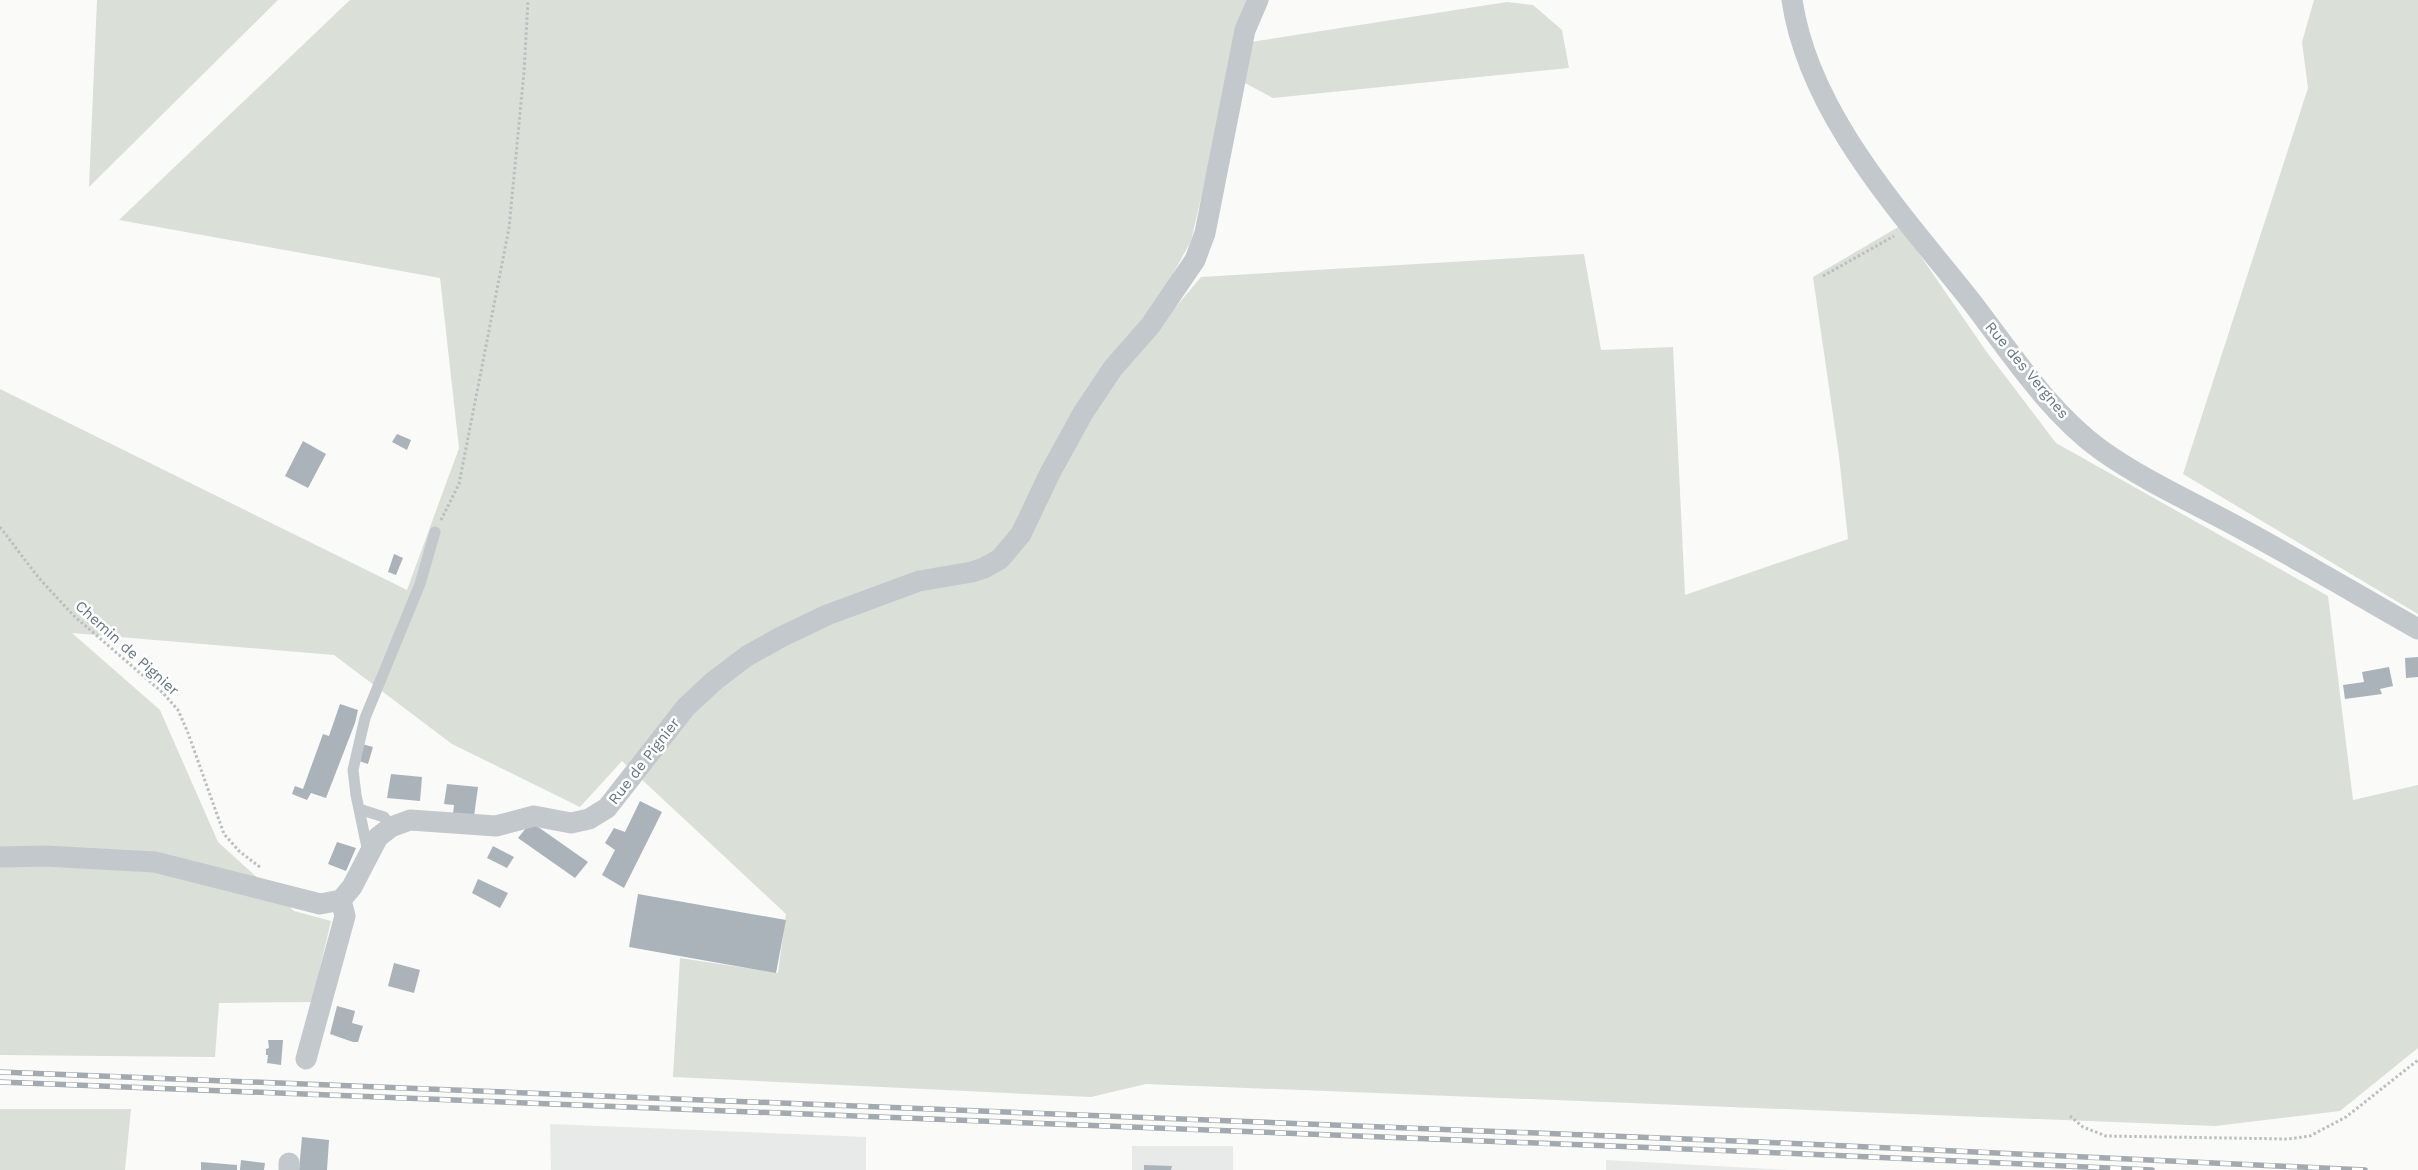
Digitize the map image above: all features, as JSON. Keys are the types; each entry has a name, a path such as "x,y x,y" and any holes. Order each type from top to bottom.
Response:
{"street":[{"name":"Rue de Pignier","path":"390,827 410,820 496,826 534,816 571,823 589,819 607,808 686,707 714,681 748,656 781,637 827,616 911,584 984,568 1000,559 1021,534 1050,473 1083,413 1113,368 1150,326 1195,260 1205,233 1245,30 1258,0"},
{"name":"Rue des Vergnes","path":"1792,0 1804,46 1826,100 1865,164 2046,397 2071,423 2100,450 2135,471 2259,538 2418,629"},
{"path":"0,857 45,856 155,862 320,904 341,900 352,887 368,852 378,837 390,827"},
{"path":"306,1059 345,916 341,900"}],"lane":[{"path":"368,852 352,770 365,718 420,584 435,532"},
{"path":"359,809 384,817 390,827"}],"path":[{"path":"435,532 459,484 509,228 524,72 528,0"},
{"path":"1823,276 1912,226"},
{"name":"Chemin de Pignier","path":"0,527 38,577 73,616 163,693 178,710 224,834 239,851 262,869"},
{"path":"2070,1116 2083,1127 2106,1136 2288,1139 2310,1136 2346,1117 2418,1060"}],"shaded area":[{"path":"97,0 278,0 89,187"},
{"path":"350,0 1247,0 1191,241 1115,379 1201,277 1584,254 1601,350 1673,347 1685,595 1848,539 1839,456 1813,277 1900,226 1986,351 2056,443 2328,596 2353,800 2418,785 2418,1048 2340,1111 2215,1126 1146,1084 1091,1097 673,1077 680,958 778,973 786,914 622,761 580,807 452,744 334,655 72,633 160,710 218,842 294,911 331,921 312,1002 219,1003 215,1057 0,1055 0,389 407,590 459,448 440,278 119,220"},
{"path":"2314,0 2418,0 2418,614 2183,474 2308,88 2302,42"},
{"path":"1507,2 1533,5 1562,30 1569,68 1273,98 1245,83 1251,42"},
{"path":"0,1109 131,1109 125,1170 0,1170"},
{"path":"550,1124 866,1137 866,1170 551,1170"},
{"path":"1132,1146 1233,1146 1233,1170 1132,1170"},
{"path":"1606,1160 1789,1170 1606,1170"}],"building":[{"path":"397,434 411,440 407,450 392,442"},
{"path":"303,441 326,454 308,488 285,476"},
{"path":"394,554 403,558 396,575 388,572"},
{"path":"2418,657 2418,677 2406,678 2405,658"},
{"path":"2389,667 2393,686 2380,689 2382,694 2345,699 2343,685 2364,682 2362,672"},
{"path":"340,704 358,710 355,723 326,798 311,793 307,800 292,794 295,786 303,789 323,734 329,736"},
{"path":"362,744 373,747 368,764 359,761"},
{"path":"391,774 422,777 420,801 387,798"},
{"path":"447,784 478,787 474,816 453,814 454,805 444,804"},
{"path":"640,801 662,812 624,888 602,875 615,850 605,843 614,828 625,832"},
{"path":"531,822 588,862 575,878 518,838"},
{"path":"337,842 356,848 346,871 328,864"},
{"path":"493,846 514,857 507,868 487,858"},
{"path":"478,879 508,893 500,908 472,893"},
{"path":"638,894 786,920 776,973 629,947"},
{"path":"394,963 420,970 414,993 388,986"},
{"path":"337,1006 355,1011 352,1023 363,1026 358,1042 330,1034"},
{"path":"268,1040 283,1040 281,1065 267,1063 268,1055 266,1055 266,1049 269,1048"},
{"path":"302,1137 329,1140 327,1170 299,1170"},
{"path":"241,1160 265,1163 264,1170 240,1170"},
{"path":"201,1162 237,1165 237,1170 201,1170"},
{"path":"1144,1165 1172,1166 1171,1170 1144,1170"}],"railway":[{"path":"0,1072 1760,1142 2365,1170"},
{"path":"0,1082 1760,1152 2152,1170"}]}
